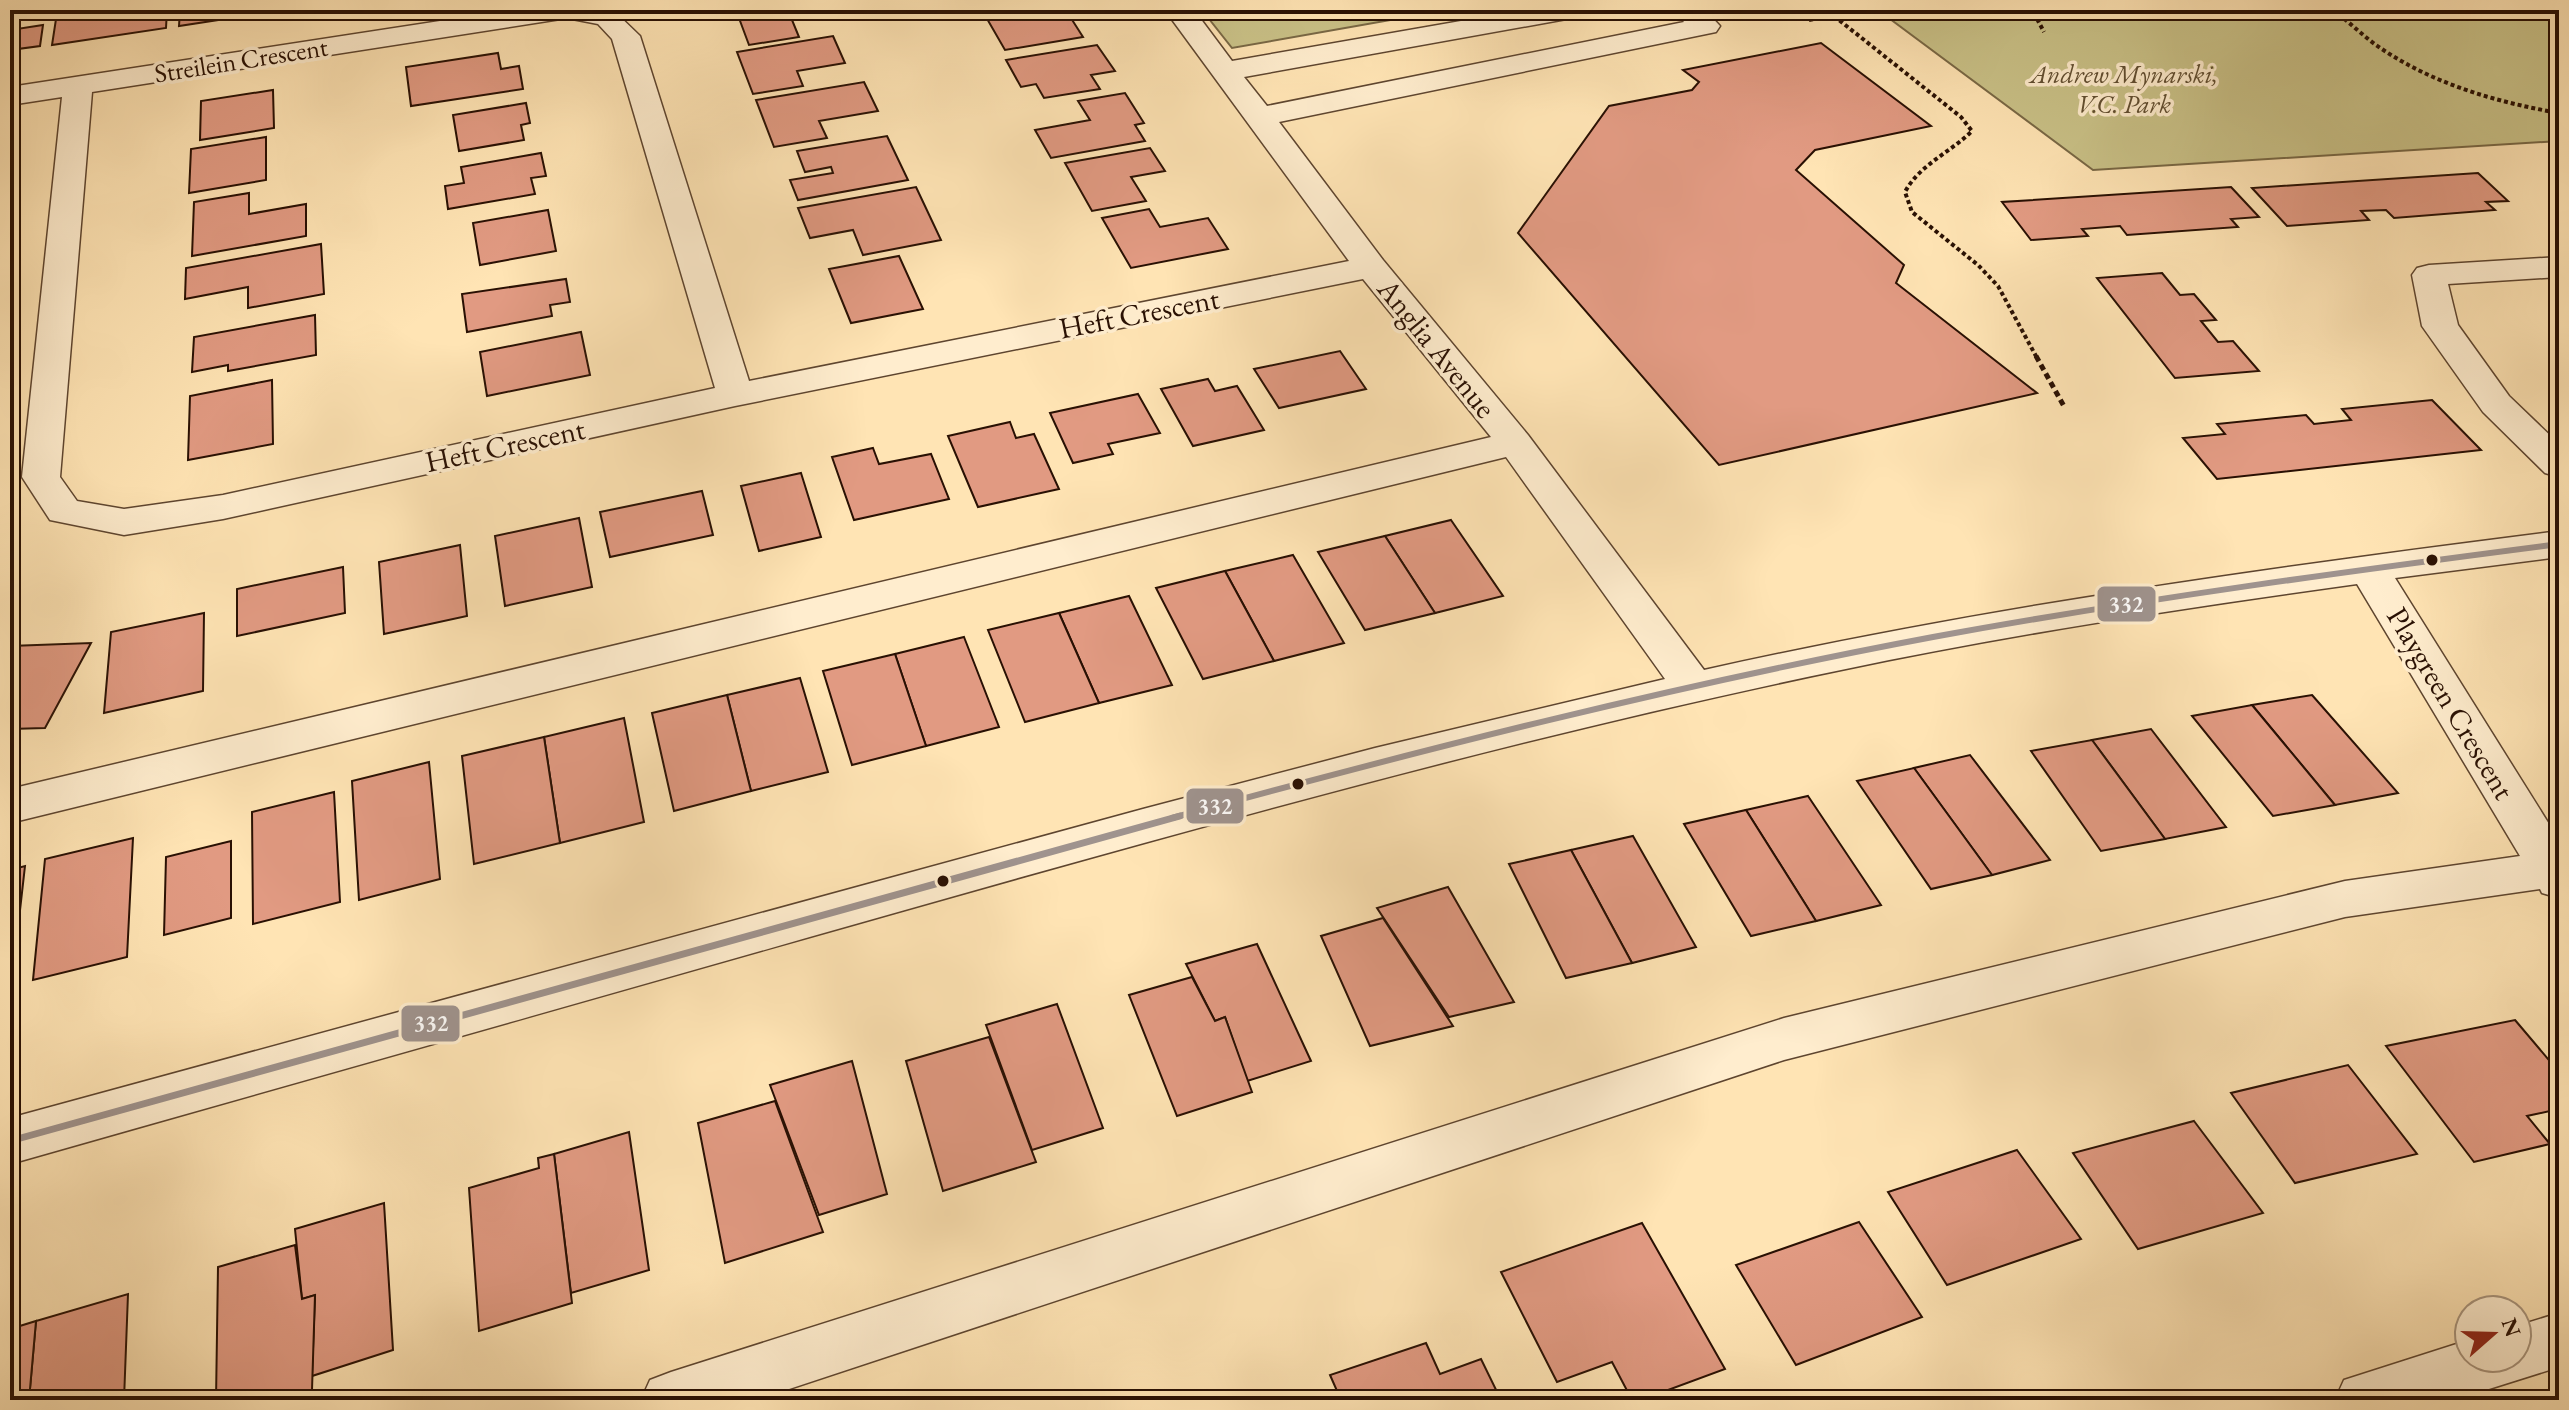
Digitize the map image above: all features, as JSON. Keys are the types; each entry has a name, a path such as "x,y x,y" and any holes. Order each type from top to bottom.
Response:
{"street":[{"name":"Streilein Crescent","path":"10,96 567,10 607,17 626,36 735,395"},
{"name":"Anglia Avenue","path":"1179,10 1371,267 1515,443 1694,687"},
{"path":"1225,71 1572,10"},
{"path":"1259,117 1706,26 1688,10"},
{"name":"Heft Crescent","path":"78,85 41,477 64,511 124,522 223,507 735,395 1371,267"},
{"path":"2559,267 2429,275 2440,326 2496,404 2559,465"},
{"path":"10,806 1515,443"},
{"path":"10,1141 1147,825 1543,721 1873,649 2126,602 2559,544"},
{"name":"Playgreen Crescent","path":"2368,568 2555,874"},
{"path":"671,1400 1784,1039 2345,899 2555,874"},
{"path":"2533,1348 2559,1340"},
{"path":"2365,1400 2453,1373"}],"path":[{"path":"1809,20 1867,10"},
{"path":"2027,10 2035,15 2044,32"},
{"path":"2333,10 2374,44 2410,66 2505,102 2559,113"},
{"path":"1834,16 1941,100 1972,131 1946,155 1926,164 1912,176 1905,192 1912,212 1978,265 1998,286 2065,408"}],"green space":[{"path":"1202,10 1447,10 1232,48"},
{"name":"Andrew Mynarski, V.C. Park","path":"1878,10 2559,10 2559,141 2093,170"}],"building":[{"path":"105,10 167,10 166,28 52,45 56,19"},
{"path":"180,10 283,10 179,26"},
{"path":"736,10 839,12 792,20 799,37 749,45"},
{"path":"1043,10 1048,18 1069,15 1083,37 1005,50 986,17"},
{"path":"43,25 40,46 10,50 10,30"},
{"path":"833,36 845,63 797,71 803,86 753,94 737,52"},
{"path":"1821,43 1931,126 1815,150 1796,170 1904,265 1896,283 2037,393 1719,465 1518,233 1609,106 1692,90 1699,82 1683,70"},
{"path":"1097,45 1115,71 1091,75 1100,89 1044,98 1036,84 1021,87 1006,60"},
{"path":"498,53 501,69 519,66 523,89 411,106 406,67"},
{"path":"864,82 878,111 819,121 827,138 774,147 756,100"},
{"path":"273,90 274,128 200,140 201,101"},
{"path":"1125,93 1144,123 1135,125 1145,141 1051,158 1035,130 1090,120 1078,101"},
{"path":"526,103 530,123 521,125 524,140 459,151 453,115"},
{"path":"887,136 908,180 798,200 790,180 833,173 831,167 805,172 797,151"},
{"path":"266,137 266,180 189,193 191,149"},
{"path":"1150,148 1165,171 1131,177 1146,201 1092,211 1065,163"},
{"path":"541,153 546,176 531,178 535,194 448,209 445,186 464,183 461,167"},
{"path":"2478,173 2508,201 2486,202 2495,210 2394,218 2386,210 2361,211 2369,220 2287,226 2252,188"},
{"path":"916,187 941,240 863,255 853,230 810,238 798,208"},
{"path":"2231,187 2259,217 2231,219 2238,227 2127,235 2120,226 2082,229 2088,236 2031,240 2002,202"},
{"path":"249,193 249,214 306,204 306,236 192,256 194,202"},
{"path":"1149,209 1160,227 1208,218 1228,249 1131,268 1102,218"},
{"path":"548,210 556,251 480,265 473,223"},
{"path":"321,244 324,294 248,308 248,287 185,299 186,268"},
{"path":"899,256 923,309 851,323 829,269"},
{"path":"2162,273 2180,295 2194,294 2216,320 2201,321 2218,342 2233,341 2259,371 2175,378 2097,278"},
{"path":"566,279 570,302 550,305 552,316 467,332 462,294"},
{"path":"315,315 316,355 228,371 228,365 192,372 194,337"},
{"path":"581,332 590,375 487,396 480,352"},
{"path":"1340,351 1366,389 1279,408 1254,369"},
{"path":"1208,379 1215,391 1237,386 1264,430 1193,446 1161,389"},
{"path":"272,380 273,444 188,460 190,396"},
{"path":"1138,394 1160,433 1108,444 1113,454 1073,463 1050,413"},
{"path":"2432,400 2481,450 2217,479 2183,438 2225,434 2217,424 2306,415 2314,424 2351,420 2342,409"},
{"path":"1010,422 1016,438 1034,434 1059,489 978,507 948,436"},
{"path":"873,448 879,464 931,454 949,499 854,520 832,457"},
{"path":"801,473 821,537 759,551 741,486"},
{"path":"702,491 713,535 610,557 600,512"},
{"path":"579,518 592,587 505,606 495,536"},
{"path":"1451,520 1503,596 1435,613 1385,536"},
{"path":"1385,536 1435,613 1365,630 1318,552"},
{"path":"460,545 467,616 384,634 379,562"},
{"path":"1293,555 1344,643 1274,661 1225,571"},
{"path":"343,567 345,613 237,636 237,589"},
{"path":"1225,571 1274,661 1203,679 1156,588"},
{"path":"1129,596 1172,685 1099,703 1059,613"},
{"path":"204,613 203,691 104,713 111,632"},
{"path":"1059,613 1099,703 1025,722 988,630"},
{"path":"964,637 999,727 926,746 895,654"},
{"path":"91,643 45,728 10,729 10,646"},
{"path":"895,654 926,746 852,765 823,671"},
{"path":"800,678 828,772 751,791 727,695"},
{"path":"727,695 751,791 674,811 652,713"},
{"path":"2312,695 2398,793 2335,805 2252,705"},
{"path":"2252,705 2335,805 2273,816 2192,716"},
{"path":"624,718 644,822 560,843 544,737"},
{"path":"2151,729 2226,827 2165,839 2092,740"},
{"path":"544,737 560,843 474,864 462,756"},
{"path":"2092,740 2165,839 2101,851 2031,751"},
{"path":"1970,755 2050,860 1992,875 1914,768"},
{"path":"429,762 440,879 359,900 352,781"},
{"path":"1914,768 1992,875 1931,889 1857,781"},
{"path":"334,792 340,902 253,924 252,812"},
{"path":"1808,796 1881,905 1816,921 1746,810"},
{"path":"1746,810 1816,921 1751,936 1684,824"},
{"path":"1633,836 1696,947 1632,963 1571,850"},
{"path":"133,838 127,957 33,980 45,859"},
{"path":"231,841 231,918 164,935 166,857"},
{"path":"1571,850 1632,963 1566,978 1509,864"},
{"path":"25,866 11,990 10,991 10,870"},
{"path":"1448,887 1514,1002 1449,1017 1377,908"},
{"path":"1383,918 1453,1026 1370,1046 1321,936"},
{"path":"1257,944 1311,1061 1247,1081 1225,1017 1215,1021 1186,964"},
{"path":"1192,977 1215,1021 1225,1017 1252,1092 1177,1116 1129,995"},
{"path":"1057,1004 1103,1128 1032,1150 986,1025"},
{"path":"2515,1020 2559,1072 2559,1109 2527,1116 2550,1144 2474,1162 2386,1046"},
{"path":"989,1037 1036,1162 943,1191 906,1061"},
{"path":"852,1061 887,1194 819,1215 770,1085"},
{"path":"2348,1065 2417,1154 2295,1183 2231,1093"},
{"path":"775,1101 823,1232 725,1263 698,1123"},
{"path":"2194,1121 2263,1213 2138,1249 2073,1153"},
{"path":"629,1132 649,1270 571,1293 554,1154"},
{"path":"2017,1150 2081,1239 1947,1285 1888,1192"},
{"path":"554,1154 572,1303 479,1331 469,1188 539,1168 538,1158"},
{"path":"384,1203 393,1350 312,1376 315,1295 302,1299 295,1229"},
{"path":"1859,1222 1922,1317 1796,1365 1736,1265"},
{"path":"1642,1223 1725,1369 1641,1400 1632,1400 1612,1362 1557,1382 1501,1272"},
{"path":"295,1245 302,1299 315,1295 312,1390 281,1400 216,1400 218,1267"},
{"path":"128,1294 124,1400 29,1400 36,1321"},
{"path":"36,1321 29,1400 10,1400 10,1329"},
{"path":"1426,1343 1440,1374 1481,1359 1501,1400 1341,1400 1330,1375"}],"transit line":[{"name":"332","path":"10,1141 1105,836 1350,770 1596,709 1843,655 2021,622 2289,580 2559,544"}]}
